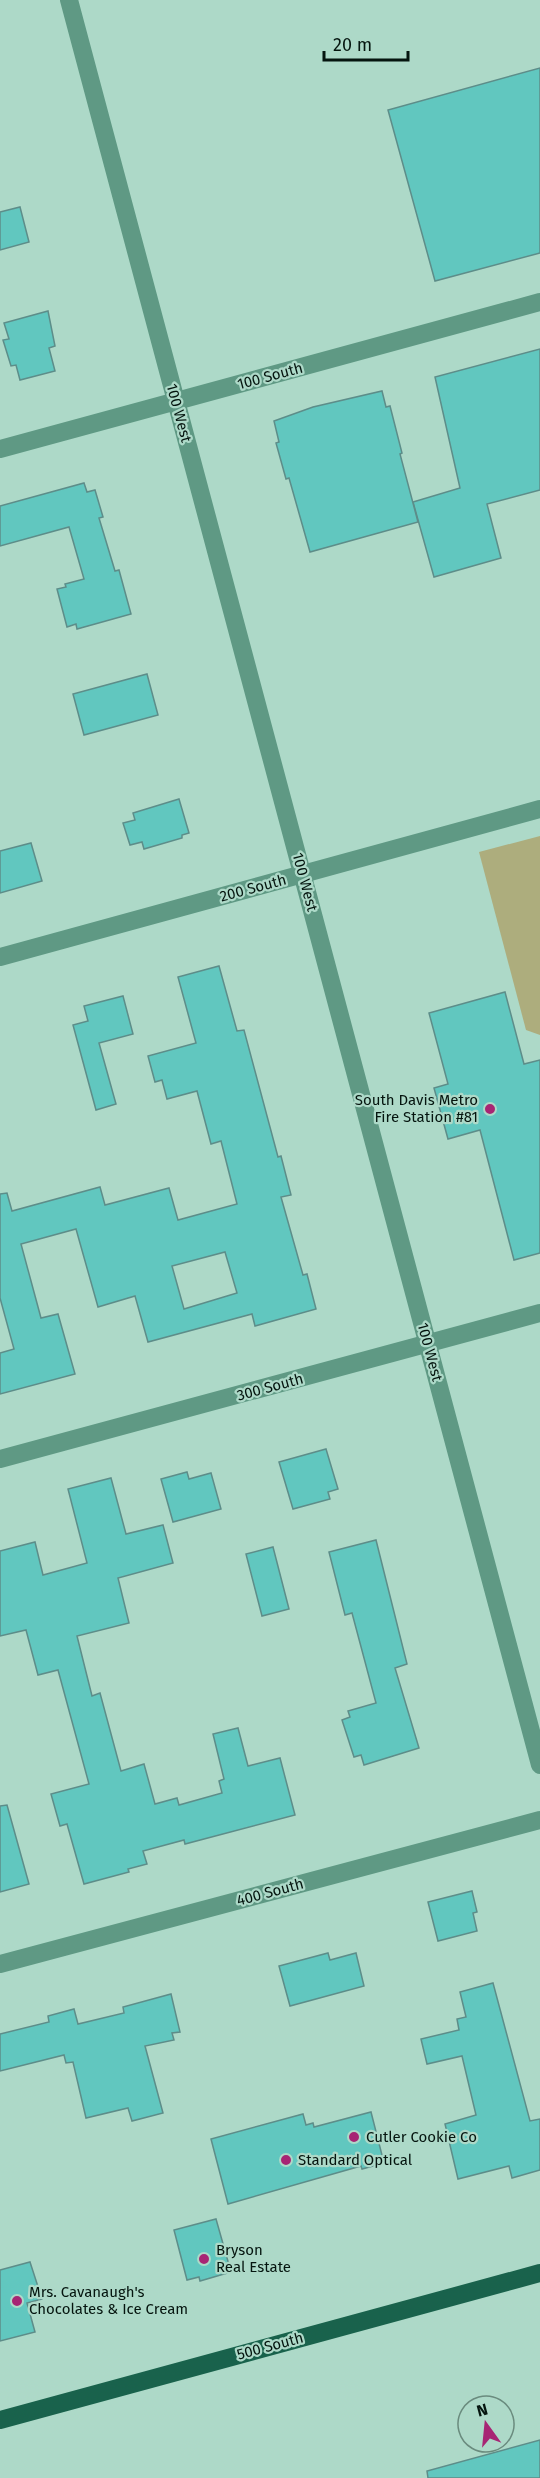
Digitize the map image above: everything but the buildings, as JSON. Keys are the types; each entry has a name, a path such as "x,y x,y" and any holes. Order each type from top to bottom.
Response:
{"main road":[{"name":"500 South","path":"0,2420 540,2273"}],"street":[{"name":"100 West","path":"69,0 540,1765"},
{"name":"100 South","path":"0,449 540,302"},
{"name":"200 South","path":"0,957 540,809"},
{"name":"300 South","path":"0,1460 540,1313"},
{"name":"400 South","path":"0,1964 540,1820"}],"green space":[{"path":"540,836 540,1035 526,1030 479,852"}],"place":[{"name":"South Davis Metro Fire Station #81","path":"490,1109"},
{"name":"Cutler Cookie Co","path":"354,2137"},
{"name":"Standard Optical","path":"286,2160"},
{"name":"Bryson Real Estate","path":"204,2259"},
{"name":"Mrs. Cavanaugh's Chocolates & Ice Cream","path":"17,2301"}]}
